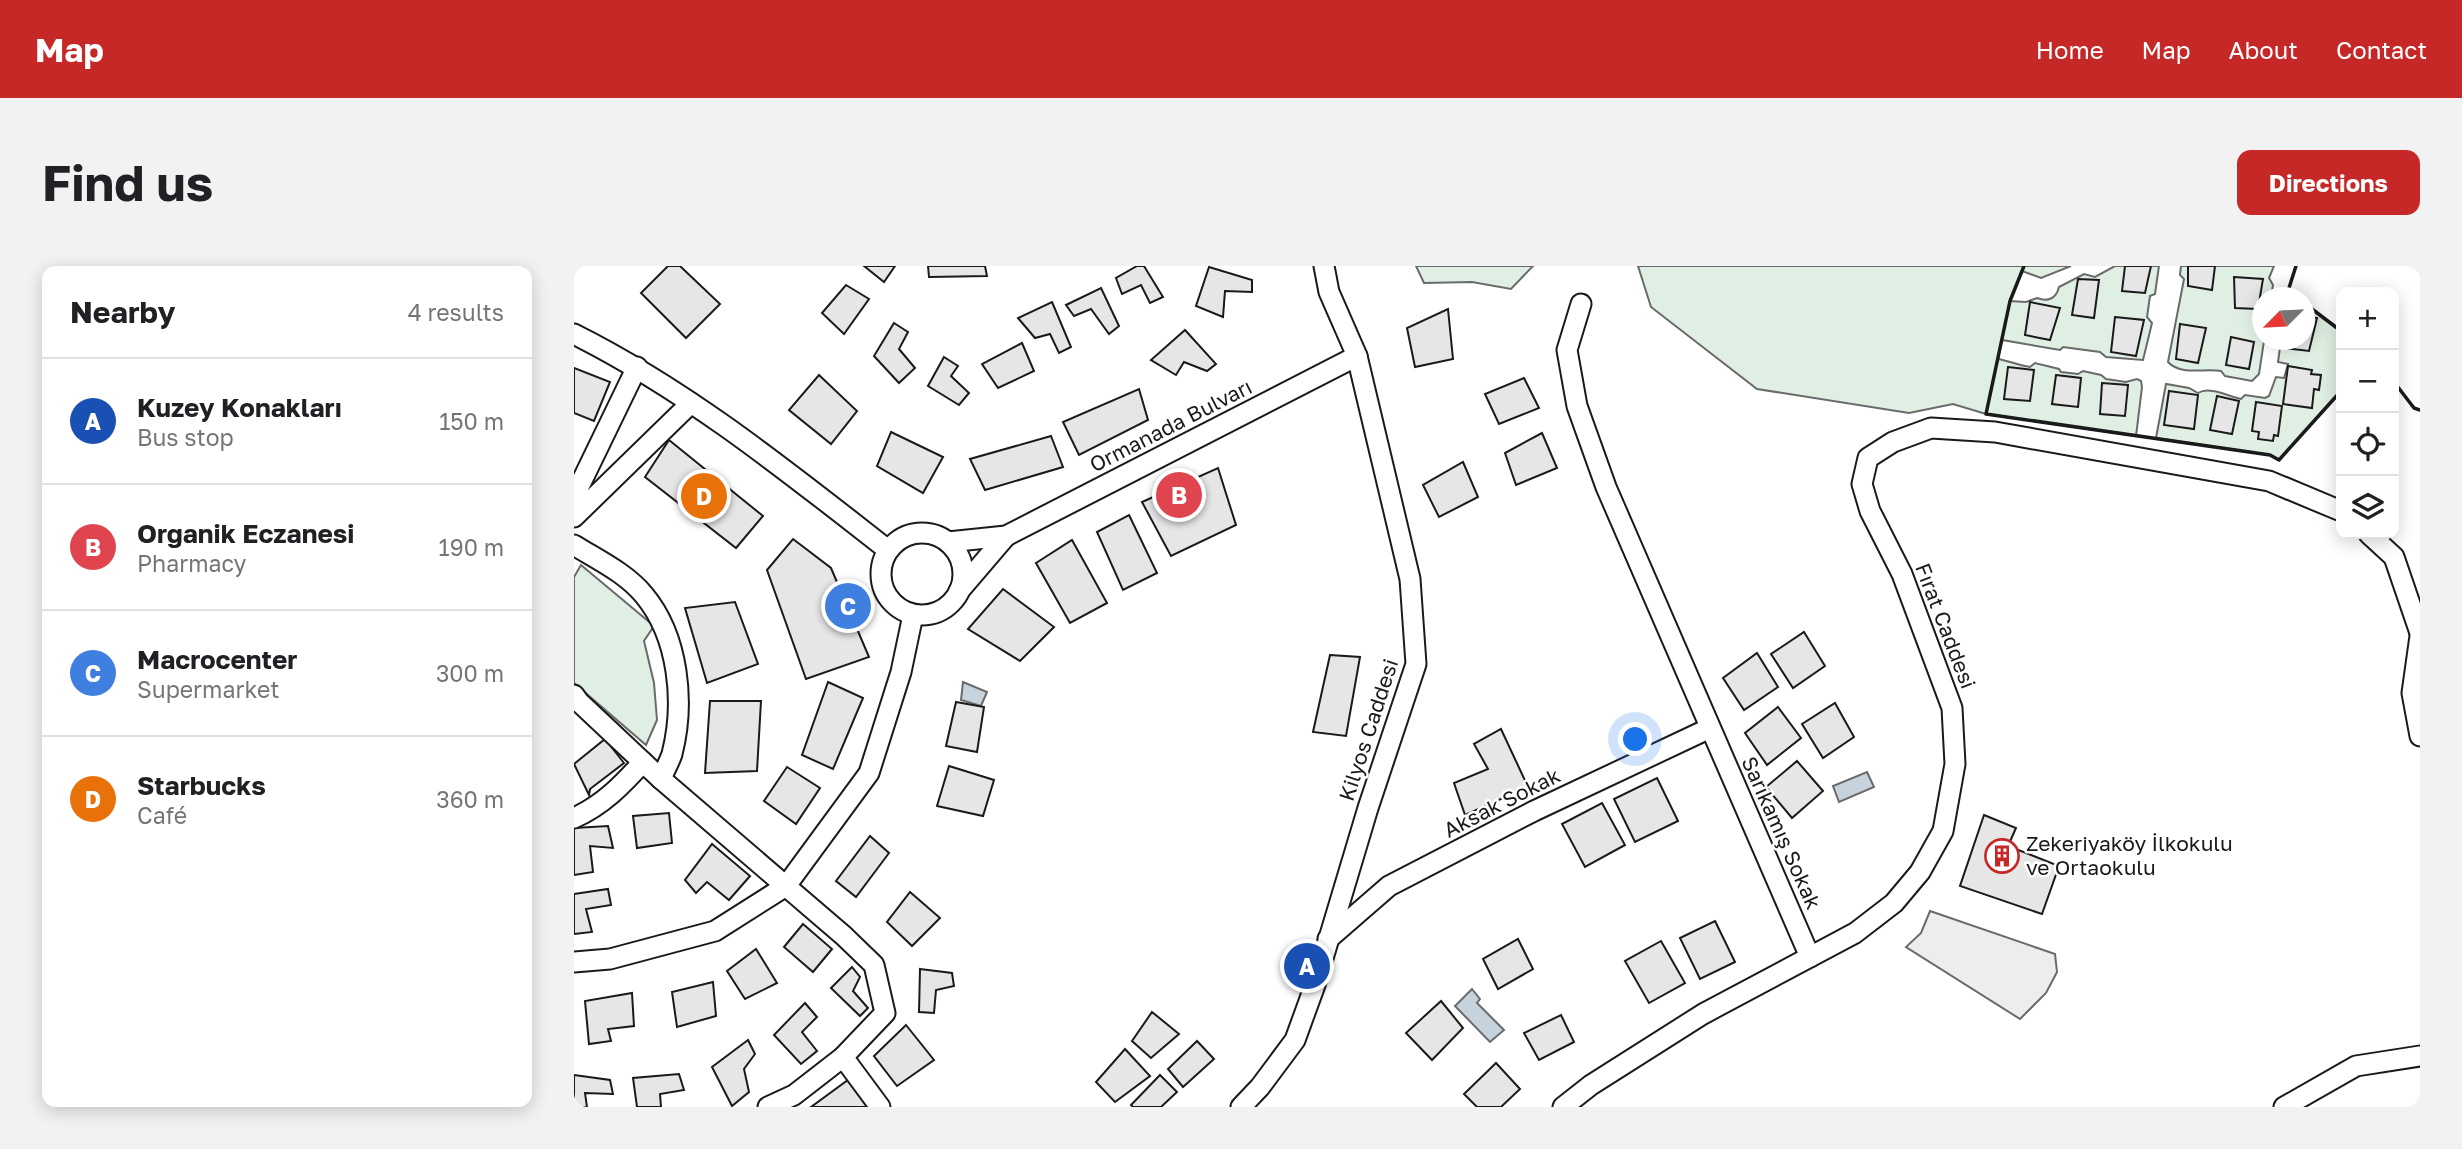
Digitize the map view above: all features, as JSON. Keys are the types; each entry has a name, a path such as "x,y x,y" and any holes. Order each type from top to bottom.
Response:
{"street":[{"name":"Kilyos Caddesi","path":"1241,1107 1260,1087 1295,1040 1315,985 1368,808 1416,664 1410,579 1357,356 1329,292 1324,266"},
{"name":"Sarıkamış Sokak","path":"1581,304 1567,350 1577,407 1606,487 1810,957"},
{"path":"574,334 637,367 691,403 776,463 888,550"},
{"name":"Ormanada Bulvarı","path":"948,542 1006,536 1357,356"},
{"path":"574,497 637,367"},
{"path":"574,517 691,403"},
{"name":"Fırat Caddesi","path":"1563,1107 1591,1085 1703,1014 1855,933 1894,903 1920,872 1943,831 1955,764 1952,708 1902,574 1870,511 1862,484 1868,458 1893,442 1931,428 1994,432 2269,481 2336,509"},
{"path":"910,534 936,535 948,542 957,552 962,564 963,578 952,603 941,611 927,615 913,615 900,609 890,600 880,575 888,550 898,540 910,534"},
{"name":"Ormanada Bulvarı","path":"959,592 1006,536"},
{"path":"2374,539 2394,557 2420,635 2412,693 2420,736"},
{"path":"574,545 625,576 643,593 659,615 668,638 676,673 678,698 671,756 661,779"},
{"path":"574,962 610,960 715,931 786,886 869,773 901,672 913,615"},
{"path":"576,700 661,779 874,965 886,1013 843,1057 794,1096 768,1107"},
{"name":"Aksak Sokak","path":"1327,940 1390,886 1534,811 1710,728"},
{"path":"574,818 613,795 643,762"},
{"path":"2284,1107 2356,1066 2420,1056"},
{"path":"843,1057 880,1107"}],"green space":[{"path":"1416,266 1533,266 1511,289 1472,282 1424,283"},
{"path":"1638,266 2071,266 2041,278 2022,271 2010,301 2026,302 2037,298 2051,298 2059,287 2084,274 2095,277 2115,266 2159,266 2155,294 2150,296 2147,317 2152,323 2143,360 2106,357 2100,352 2063,347 2060,350 2002,340 1998,359 2030,367 2035,363 2059,369 2061,372 2078,374 2083,371 2101,375 2106,379 2141,381 2136,436 1986,414 1953,404 1909,413 1757,389 1651,307"},
{"path":"2181,266 2274,266 2269,278 2273,287 2252,287 2252,350 2263,350 2259,374 2252,381 2225,376 2221,371 2215,370 2180,369 2168,362 2184,279 2180,275"},
{"path":"2315,311 2336,327 2336,397 2279,460 2270,455 2156,438 2166,384 2189,388 2198,393 2213,391 2241,399 2245,395 2265,398 2269,396 2276,377 2284,378 2288,364 2278,362 2280,350 2315,350"},
{"path":"581,565 654,626 644,641 654,683 657,720 646,745 574,683 574,577"}],"shaded area":[{"path":"963,682 987,692 981,706 961,700"},
{"path":"1867,772 1874,787 1839,802 1833,786"},
{"path":"1930,911 2055,954 2057,972 2046,993 2020,1019 1906,947 1921,933"},
{"path":"1472,989 1480,999 1477,1003 1504,1030 1490,1042 1455,1006"}],"building":[{"path":"668,266 680,266 720,304 686,338 641,293"},
{"path":"864,266 895,266 884,282"},
{"path":"928,266 985,266 987,276 929,277"},
{"path":"1137,266 1144,266 1163,297 1150,303 1141,285 1122,294 1116,278"},
{"path":"2125,266 2151,266 2145,293 2122,291"},
{"path":"2188,266 2215,266 2212,290 2188,286"},
{"path":"1209,267 1252,280 1252,292 1225,291 1223,317 1196,306"},
{"path":"2234,277 2263,279 2262,287 2252,287 2252,309 2235,308"},
{"path":"2078,279 2099,280 2094,318 2072,315"},
{"path":"846,285 869,299 844,334 822,313"},
{"path":"1101,288 1119,326 1109,334 1091,309 1074,316 1066,305"},
{"path":"1052,302 1071,347 1059,353 1050,334 1035,338 1018,318"},
{"path":"2030,302 2060,308 2050,340 2025,335"},
{"path":"1448,309 1453,359 1415,367 1407,328"},
{"path":"2115,317 2144,320 2136,356 2111,352"},
{"path":"894,323 908,332 899,349 915,368 899,383 874,356"},
{"path":"2180,324 2206,328 2198,363 2176,359"},
{"path":"1185,330 1216,364 1207,371 1184,362 1176,375 1151,360"},
{"path":"2231,337 2252,342 2249,369 2226,365"},
{"path":"1022,343 1034,371 998,388 982,364"},
{"path":"944,357 958,366 951,376 969,393 959,405 928,386"},
{"path":"2288,366 2312,370 2311,374 2321,375 2319,390 2314,389 2312,408 2283,404"},
{"path":"2008,367 2034,370 2030,401 2004,399"},
{"path":"574,368 610,382 594,421 574,413"},
{"path":"819,375 857,411 831,444 789,410"},
{"path":"2056,375 2081,378 2078,407 2052,404"},
{"path":"1524,378 1539,408 1499,424 1485,394"},
{"path":"2102,383 2128,385 2125,416 2100,414"},
{"path":"1139,389 1148,420 1079,455 1063,422"},
{"path":"2169,391 2198,395 2194,429 2164,425"},
{"path":"2217,396 2239,401 2232,434 2210,430"},
{"path":"2256,402 2282,406 2278,436 2274,435 2273,441 2258,439 2259,432 2252,431"},
{"path":"891,432 943,457 923,493 877,466"},
{"path":"1542,433 1557,468 1516,485 1505,453"},
{"path":"1051,436 1063,467 985,490 970,459"},
{"path":"669,440 763,516 736,548 645,477"},
{"path":"1463,462 1478,497 1439,517 1423,485"},
{"path":"1218,468 1236,525 1171,556 1142,502"},
{"path":"1129,515 1157,573 1123,590 1097,532"},
{"path":"793,539 831,568 869,657 806,679 767,570"},
{"path":"1072,540 1107,603 1070,623 1036,563"},
{"path":"1003,589 1054,627 1020,661 968,629"},
{"path":"735,602 758,664 707,683 685,608"},
{"path":"1804,632 1825,666 1793,688 1771,654"},
{"path":"1757,653 1778,687 1744,710 1723,678"},
{"path":"1330,655 1360,657 1346,736 1313,732"},
{"path":"828,682 863,698 833,769 802,755"},
{"path":"710,701 761,701 757,771 705,773"},
{"path":"956,702 984,707 977,752 946,746"},
{"path":"1835,703 1854,737 1823,758 1802,724"},
{"path":"1778,707 1801,738 1767,765 1745,733"},
{"path":"1501,729 1528,787 1465,815 1454,783 1488,769 1474,744"},
{"path":"605,739 624,763 590,789 589,795 574,764"},
{"path":"1797,761 1823,791 1792,818 1766,787"},
{"path":"949,766 994,780 983,816 937,806"},
{"path":"787,767 820,788 796,824 764,801"},
{"path":"1657,778 1678,821 1635,842 1614,799"},
{"path":"1602,803 1625,845 1585,867 1562,824"},
{"path":"669,813 672,843 637,848 633,816"},
{"name":"Zekeriyaköy İlkokulu ve Ortaokulu","path":"1984,815 2016,828 2008,846 2059,866 2042,914 1960,886"},
{"path":"608,826 613,848 590,846 593,872 574,875 574,828"},
{"path":"870,836 889,853 856,897 836,881"},
{"path":"712,844 750,876 729,900 707,882 696,893 685,880"},
{"path":"608,889 611,905 586,909 592,932 574,934 574,894"},
{"path":"910,892 940,918 912,946 887,922"},
{"path":"1715,921 1735,962 1700,979 1680,938"},
{"path":"803,924 832,949 813,972 784,947"},
{"path":"1518,939 1533,969 1498,989 1483,959"},
{"path":"1661,941 1685,983 1649,1003 1625,961"},
{"path":"756,949 777,983 745,999 727,971"},
{"path":"852,967 860,977 853,991 868,1008 860,1016 831,988"},
{"path":"920,969 952,973 954,986 936,990 934,1013 919,1012"},
{"path":"713,982 716,1016 677,1027 672,992"},
{"path":"632,993 634,1026 608,1029 611,1041 589,1044 585,1001"},
{"path":"1441,1001 1463,1028 1432,1060 1406,1033"},
{"path":"805,1003 817,1017 802,1032 817,1051 801,1064 774,1035"},
{"path":"1152,1012 1179,1034 1151,1058 1132,1041"},
{"path":"1561,1015 1574,1042 1539,1060 1524,1033"},
{"path":"906,1025 934,1060 897,1086 874,1056"},
{"path":"748,1040 755,1054 744,1069 749,1092 732,1106 712,1067"},
{"path":"1197,1041 1214,1059 1183,1087 1168,1069"},
{"path":"1125,1049 1150,1076 1115,1102 1096,1082"},
{"path":"1496,1063 1520,1089 1501,1107 1477,1107 1464,1094"},
{"path":"679,1074 684,1090 660,1094 661,1107 637,1107 633,1078"},
{"path":"574,1075 610,1080 613,1094 585,1093 587,1107 574,1107"},
{"path":"1160,1075 1177,1092 1161,1107 1133,1107 1131,1105"},
{"path":"852,1077 868,1107 811,1107"}],"wall":[{"path":"2024,266 2010,301 1986,414 2270,455 2279,460 2336,397"},
{"path":"2289,287 2296,266"},
{"path":"2315,311 2336,327"},
{"path":"2399,388 2414,408 2420,410"}],"place":[{"name":"Organik Eczanesi","path":"1179,495"},
{"name":"Starbucks","path":"704,496"},
{"name":"Macrocenter","path":"848,606"},
{"name":"Zekeriyaköy İlkokulu ve Ortaokulu","path":"2002,856"},
{"name":"Kuzey Konakları","path":"1307,966"}]}
